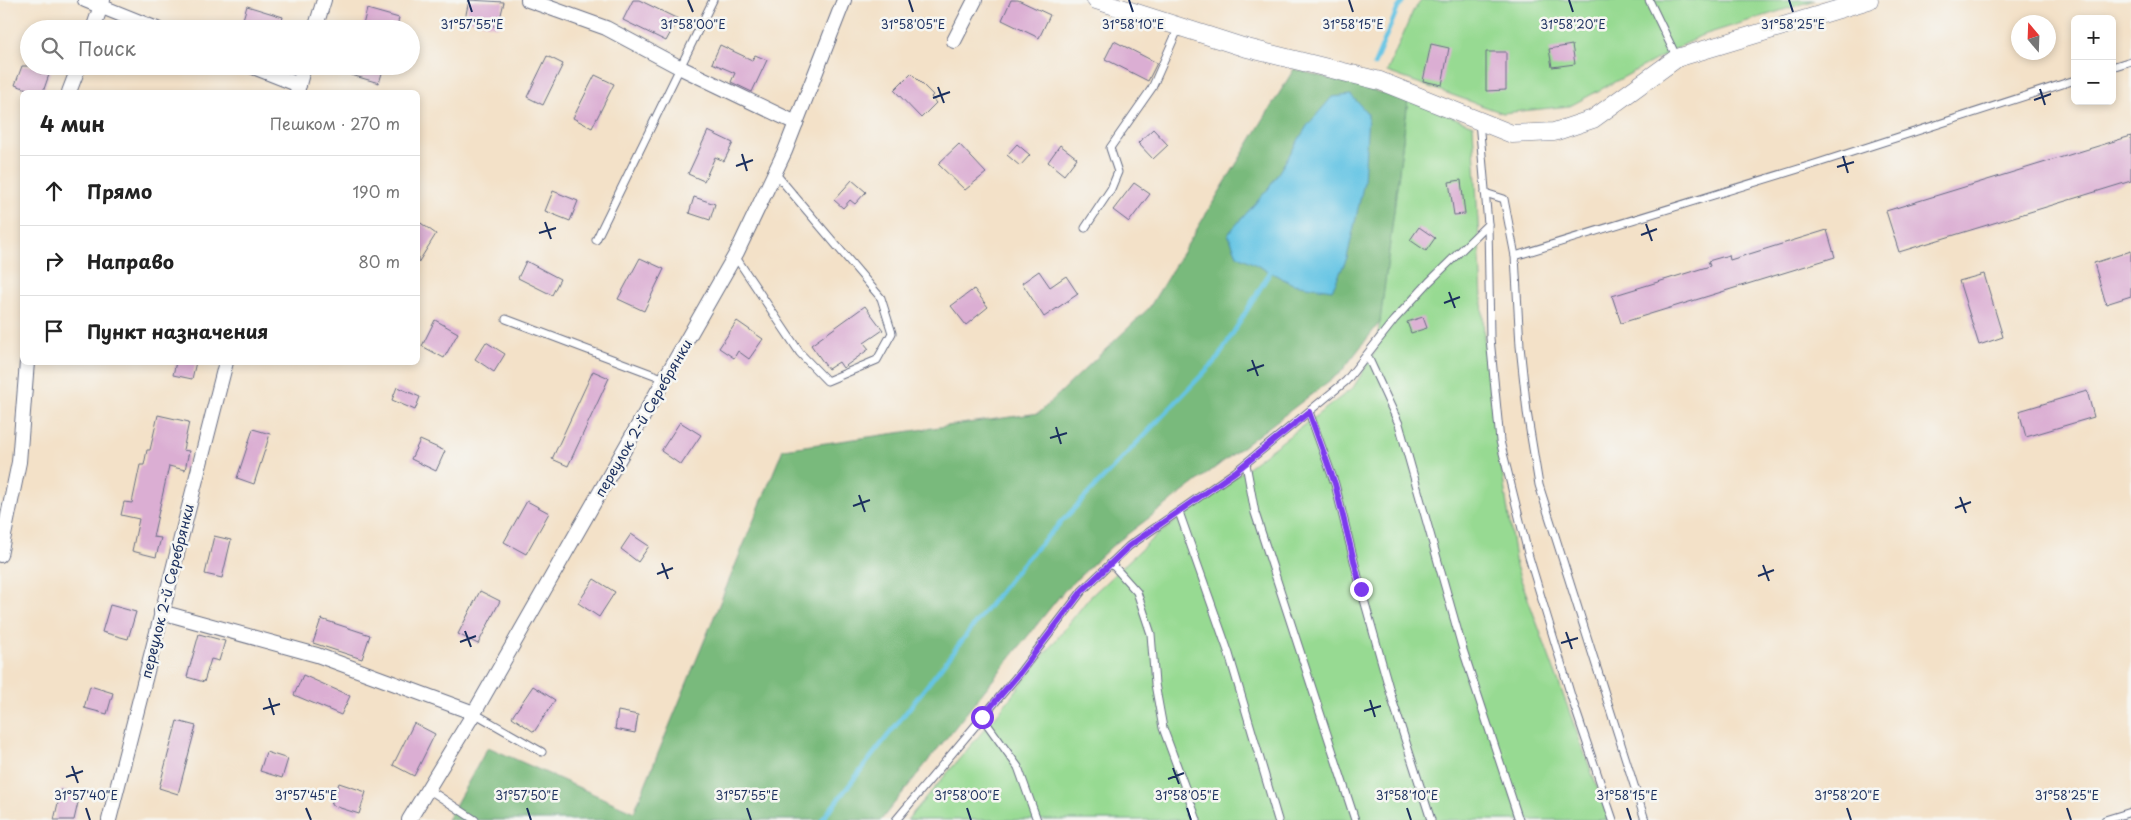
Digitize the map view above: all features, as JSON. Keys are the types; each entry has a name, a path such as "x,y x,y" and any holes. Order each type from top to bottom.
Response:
{"street":[{"path":"85,0 102,3 138,20"},
{"path":"318,20 324,0"},
{"path":"528,0 606,28 681,68 796,123"},
{"name":"переулок 2-й Серебрянки","path":"409,820 474,713 735,256 796,123 844,0"},
{"path":"954,41 975,0"},
{"path":"1096,0 1117,4 1179,27 1242,46 1380,81 1512,134 1554,132 1593,119 1677,58 1869,0"},
{"path":"96,20 102,3"},
{"path":"70,90 76,75"},
{"path":"269,75 298,89 302,75"},
{"path":"0,555 19,462 27,365"},
{"name":"переулок 2-й Серебрянки","path":"109,820 225,365"},
{"path":"161,612 317,655 474,713"}],"lane":[{"path":"596,240 713,0"},
{"path":"1649,0 1677,58"},
{"path":"1085,228 1111,188 1118,172 1110,148 1152,88 1179,27"},
{"path":"2116,66 2131,61"},
{"path":"1515,256 1827,160 2071,81"},
{"path":"1479,121 1488,224 1490,338 1500,441 1518,518 1538,586 1572,699 1613,820"},
{"path":"735,256 800,353 827,381 877,360 892,333 881,298 774,173"},
{"path":"1485,193 1504,199 1515,256 1520,346 1527,412 1539,486 1646,820"},
{"path":"896,820 1018,675 1082,591 1129,546 1246,464 1346,381 1428,282 1488,224"},
{"path":"506,319 665,379"},
{"path":"1367,355 1399,424 1463,650 1519,820"},
{"path":"1309,412 1335,484 1361,589 1385,674 1431,820"},
{"path":"1246,464 1255,513 1355,820"},
{"path":"1179,512 1229,654 1278,820"},
{"path":"1112,563 1137,592 1151,634 1155,684 1163,728 1197,820"},
{"path":"474,713 542,752"},
{"path":"982,717 1018,768 1036,820"},
{"path":"428,789 474,820"},
{"path":"2106,820 2131,812"}],"green space":[{"path":"1422,0 1815,0 1700,36 1570,106 1503,113 1387,72 1413,11"},
{"path":"1294,69 1408,100 1380,322 1341,372 1112,546 1063,592 881,820 447,820 488,747 634,812 783,449 1039,413 1149,308"},
{"path":"1408,100 1473,125 1485,356 1516,566 1609,820 907,820 996,716 1089,598 1151,540 1353,388 1376,350"}],"water":[{"path":"1351,95 1368,114 1364,182 1347,258 1332,290 1293,284 1237,255 1228,234 1269,188 1307,126 1332,97"}],"building":[{"path":"469,0 504,2 498,27 465,19"},
{"path":"633,0 639,0 678,19 666,41 623,20"},
{"path":"1011,0 1018,0 1050,15 1039,38 1002,20"},
{"path":"247,6 283,17 282,20 243,20"},
{"path":"367,9 399,18 398,20 364,20"},
{"path":"1114,41 1157,63 1148,81 1105,59"},
{"path":"1431,44 1449,48 1442,85 1423,81"},
{"path":"720,45 752,60 755,55 767,60 752,92 731,82 735,73 712,63"},
{"path":"1572,45 1575,64 1552,67 1549,49"},
{"path":"1486,52 1506,52 1506,90 1486,91"},
{"path":"547,56 563,64 543,105 527,97"},
{"path":"20,71 20,75 49,75 44,90 30,90 15,85"},
{"path":"911,73 933,95 931,97 936,103 921,118 894,90"},
{"path":"351,75 381,75 379,83"},
{"path":"595,75 614,84 592,128 573,118"},
{"path":"1153,129 1168,145 1153,159 1138,143"},
{"path":"708,131 733,143 724,161 715,157 704,181 688,174"},
{"path":"2131,136 2131,181 1899,252 1886,211"},
{"path":"959,144 986,173 965,190 938,164"},
{"path":"1017,144 1030,155 1020,166 1007,155"},
{"path":"1060,145 1077,158 1064,175 1048,162"},
{"path":"852,180 866,192 855,204 850,200 843,208 834,200"},
{"path":"1461,180 1465,214 1454,215 1449,182"},
{"path":"1134,183 1150,194 1129,222 1113,210"},
{"path":"553,191 578,201 570,221 545,211"},
{"path":"694,197 715,204 710,220 689,213"},
{"path":"420,222 436,234 420,260"},
{"path":"1419,227 1435,238 1426,251 1410,240"},
{"path":"1827,230 1835,257 1621,323 1612,296 1710,266 1708,261 1729,255 1730,260"},
{"path":"2131,251 2131,296 2106,304 2094,263"},
{"path":"640,258 664,269 644,311 618,299"},
{"path":"526,261 560,279 552,295 518,278"},
{"path":"1039,271 1050,287 1066,276 1078,294 1044,317 1022,283"},
{"path":"1984,274 2003,337 1979,345 1959,281"},
{"path":"974,289 988,307 966,325 951,306"},
{"path":"865,306 883,330 864,343 869,349 843,368 839,362 828,369 811,345"},
{"path":"1423,317 1427,328 1411,333 1407,322"},
{"path":"435,320 458,333 444,358 422,346"},
{"path":"737,321 763,339 749,359 738,351 734,358 719,348"},
{"path":"486,342 505,354 494,372 475,359"},
{"path":"175,365 195,365 192,379 173,375"},
{"path":"593,371 609,378 568,466 552,459"},
{"path":"397,387 420,397 415,410 392,400"},
{"path":"2087,391 2094,417 2026,437 2019,411"},
{"path":"158,415 189,422 183,450 189,451 185,470 169,466 153,537 161,538 156,557 132,551 139,519 121,515 124,502 132,503 140,465 144,465 147,450 150,450"},
{"path":"680,422 701,435 681,465 661,451"},
{"path":"253,429 270,434 254,484 237,478"},
{"path":"420,440 445,451 436,471 411,459"},
{"path":"527,501 549,513 526,554 504,542"},
{"path":"631,534 649,546 638,562 621,549"},
{"path":"214,536 231,540 222,578 205,574"},
{"path":"594,579 615,592 599,617 578,603"},
{"path":"480,591 500,601 478,644 458,634"},
{"path":"110,605 136,612 128,639 102,632"},
{"path":"321,619 370,635 362,659 313,643"},
{"path":"199,634 225,641 219,661 211,659 204,682 187,677"},
{"path":"303,675 350,696 341,715 294,695"},
{"path":"90,686 113,693 107,714 84,708"},
{"path":"533,686 555,700 534,732 512,717"},
{"path":"618,711 638,715 635,733 615,729"},
{"path":"177,721 196,726 178,794 159,788"},
{"path":"414,723 435,734 414,776 393,765"},
{"path":"266,752 288,759 282,778 260,771"},
{"path":"339,783 366,792 359,814 331,805"},
{"path":"61,790 80,794 74,820 54,820"}],"waterway":[{"path":"1374,65 1398,8 1404,0"},
{"path":"822,820 1025,560 1218,358 1270,272"}],"route":[{"path":"982,717 1018,675 1082,591 1129,546 1235,472 1309,412 1335,484 1361,589"}]}
